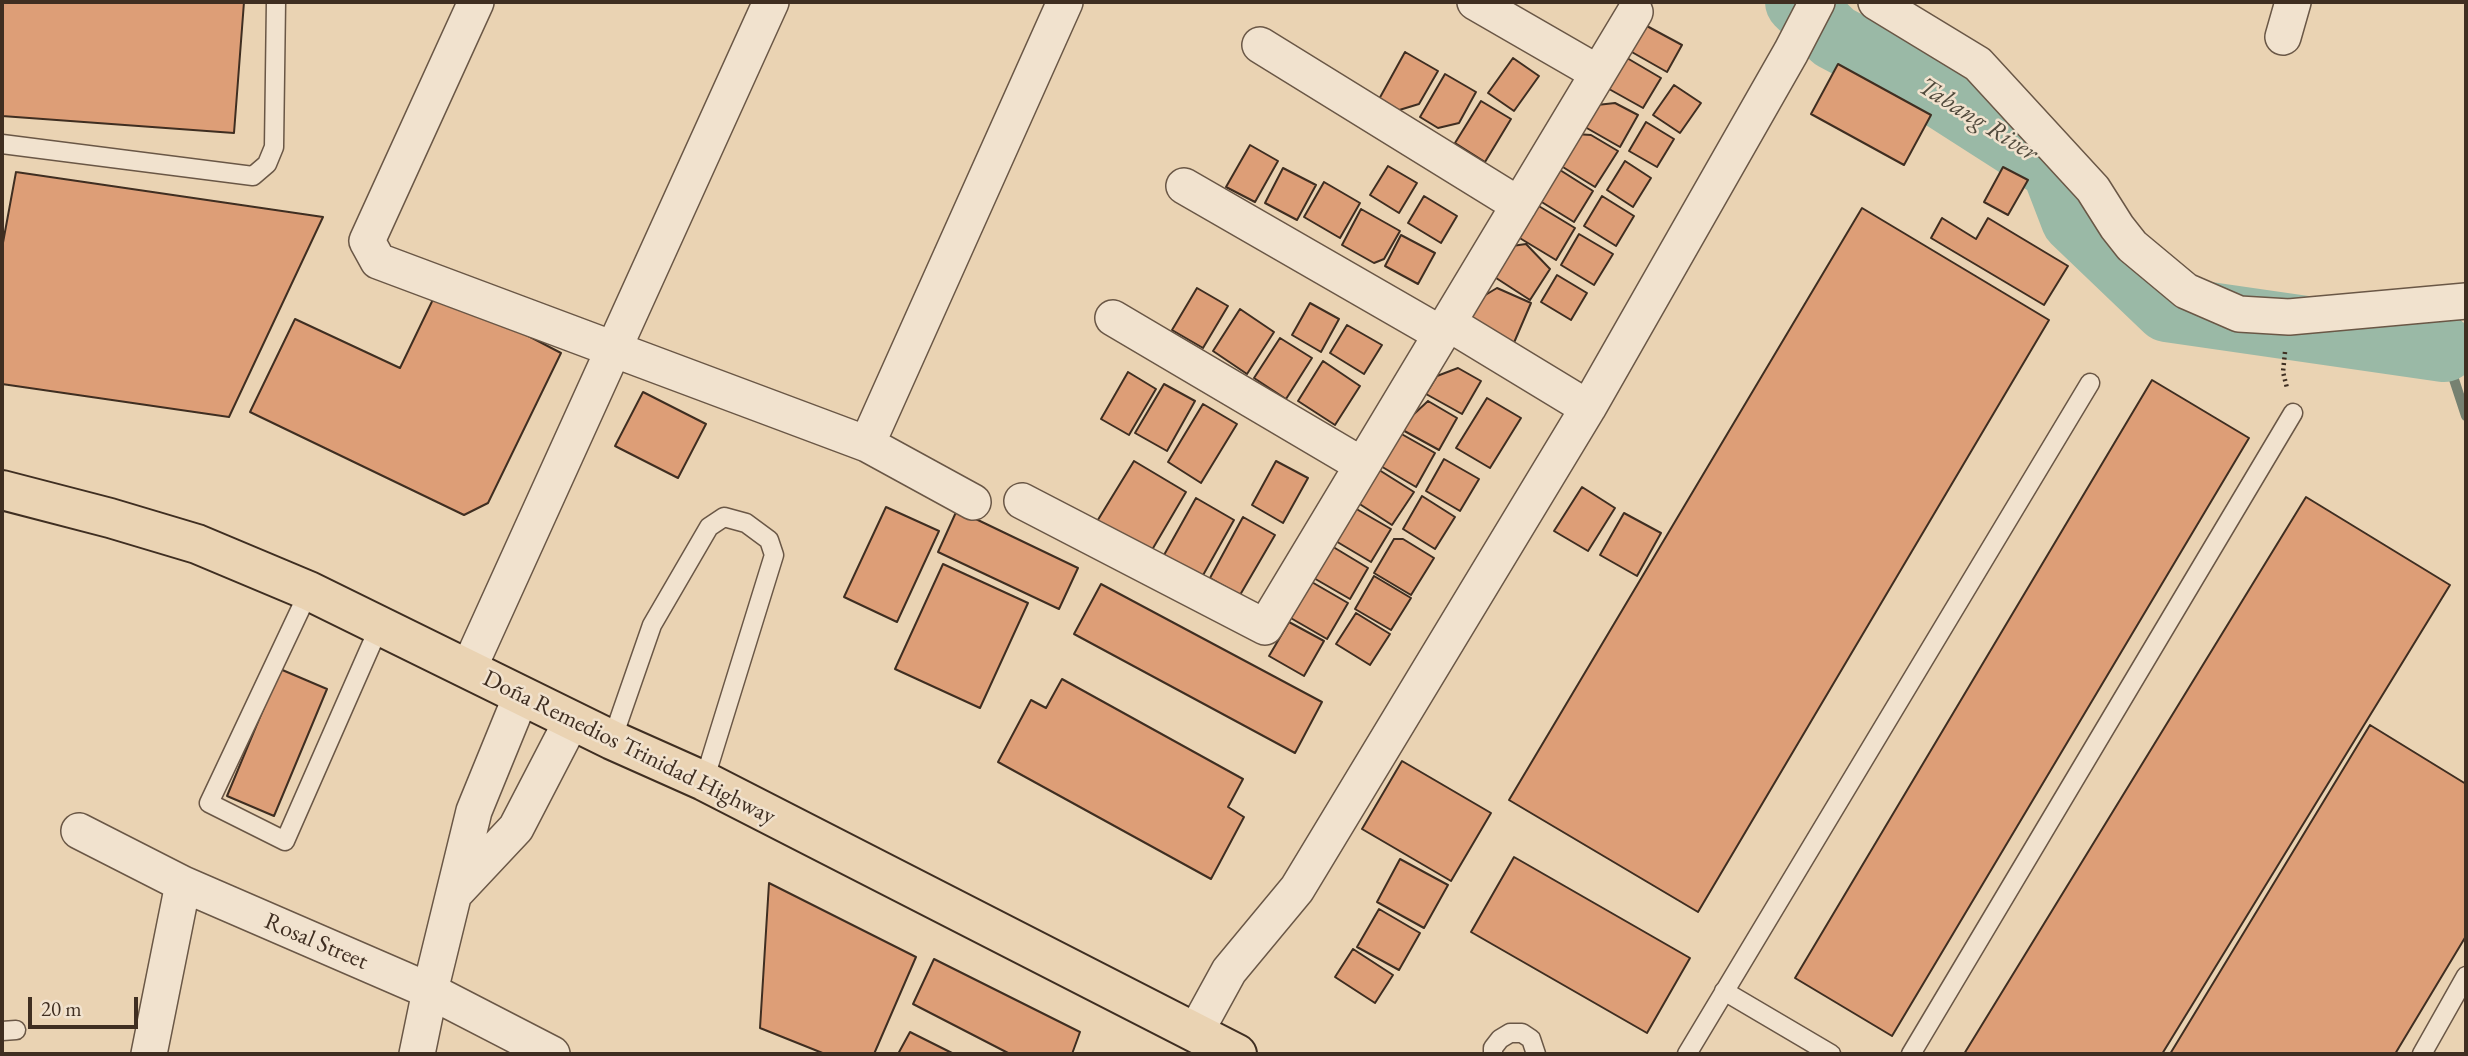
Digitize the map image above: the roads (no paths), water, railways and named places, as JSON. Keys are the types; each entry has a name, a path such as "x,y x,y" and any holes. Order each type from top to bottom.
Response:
{"highway":[{"name":"Doña Remedios Trinidad Highway","path":"2,491 110,518 197,544 309,591 612,740 704,781 1237,1054"}],"street":[{"path":"476,2 367,241 378,261 867,444 973,502"},
{"path":"468,670 771,2"},
{"path":"867,444 1065,2"},
{"path":"1475,2 1598,73"},
{"path":"1195,1033 1229,971 1297,889 1588,408 1817,2"},
{"path":"1876,2 1978,64 2094,189 2132,246 2186,291 2239,314 2289,317 2466,301"},
{"path":"2283,37 2293,2"},
{"path":"1023,501 1265,627 1635,12"},
{"path":"1260,45 1519,205"},
{"path":"1184,186 1588,408"},
{"path":"1113,318 1362,465"},
{"path":"418,1054 430,991 474,811 521,696"},
{"path":"455,893 516,828 572,720"},
{"name":"Rosal Street","path":"79,831 183,884 430,991 552,1054"},
{"path":"149,1054 183,884"}],"lane":[{"path":"2,144 253,176 267,164 274,148 276,2"},
{"path":"1687,1054 2090,383"},
{"path":"1911,1054 2292,413"},
{"path":"612,740 652,625 709,527 724,517 746,523 769,540 774,555 704,781"},
{"path":"309,591 209,803 285,841 380,625"},
{"path":"2422,1054 2466,976"},
{"path":"1724,991 1831,1054"},
{"path":"1493,1054 1493,1048 1500,1039 1510,1033 1522,1033 1531,1039 1536,1054"}],"waterway":[{"name":"Tabang River","path":"1798,2 1834,37 1926,86 2054,168 2074,220 2167,309 2444,349"},
{"path":"2457,323 2444,349 2466,416"}]}
